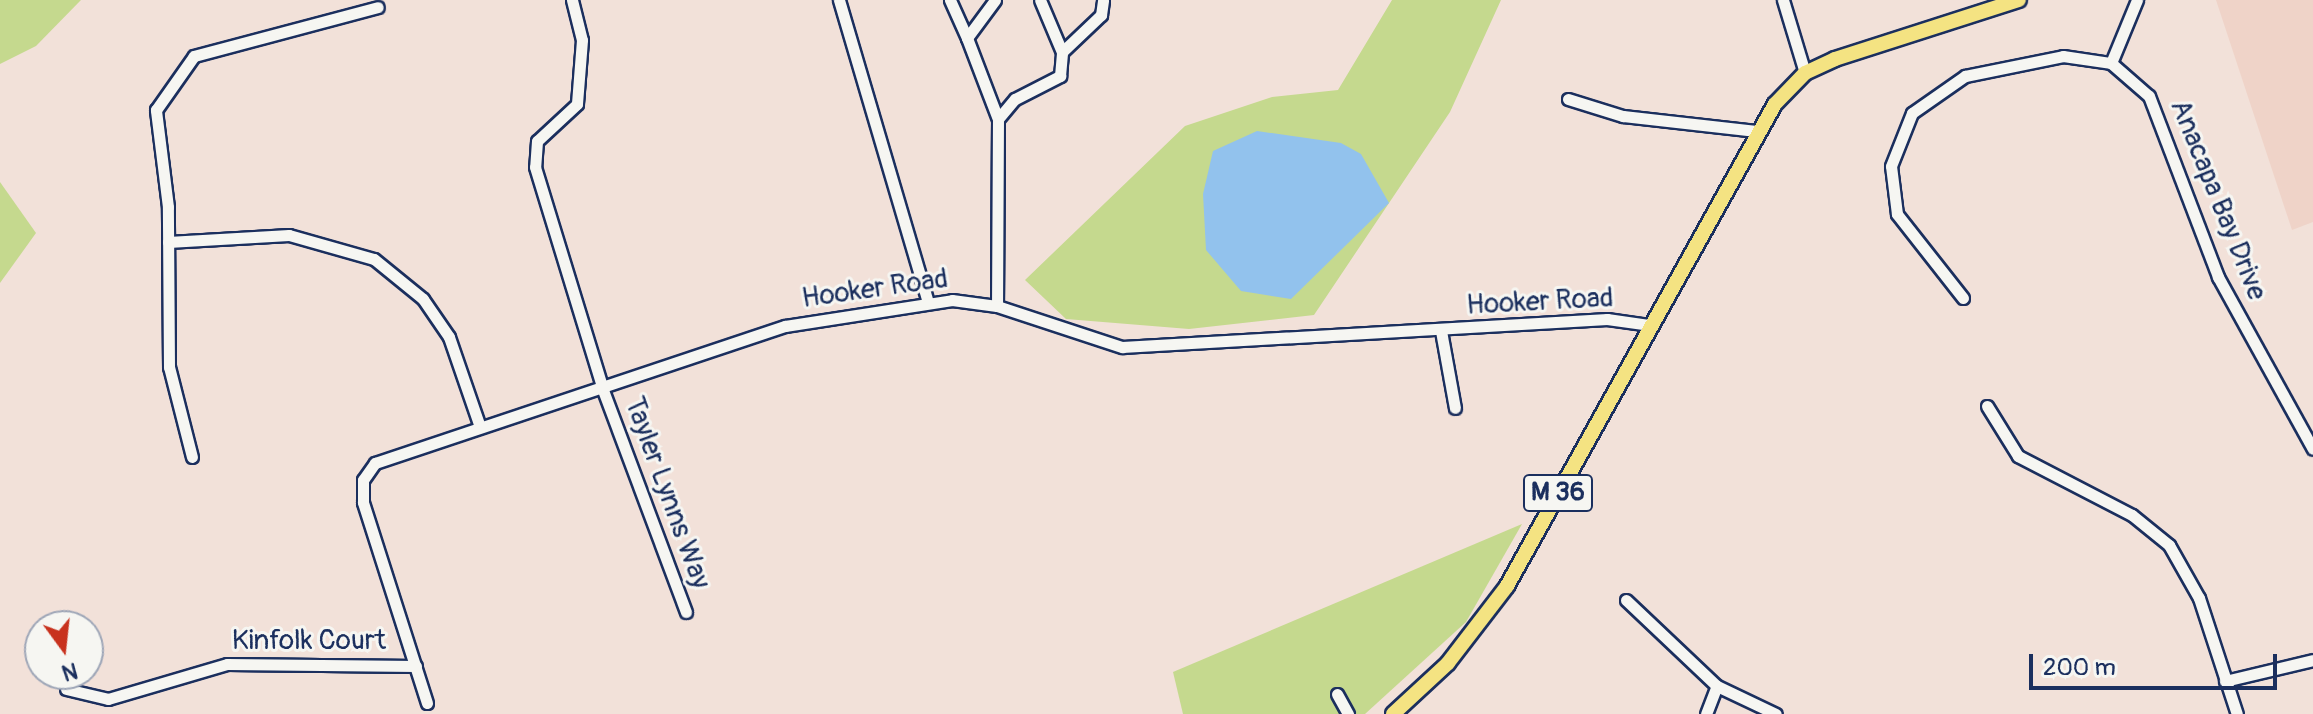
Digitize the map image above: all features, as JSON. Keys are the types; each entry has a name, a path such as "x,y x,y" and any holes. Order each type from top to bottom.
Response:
{"main road":[{"path":"1805,73 2019,0"},
{"name":"M 36","path":"1393,714 1482,625 1756,131 1805,73"}],"street":[{"name":"Tayler Lynns Way","path":"572,0 582,40 577,104 537,141 535,167 603,390 686,612"},
{"path":"839,0 928,302"},
{"path":"950,0 998,119 997,306"},
{"path":"967,38 995,0"},
{"path":"998,119 1015,99 1060,76 1062,52 1040,0"},
{"path":"1062,52 1101,15 1103,0"},
{"path":"1783,0 1805,73"},
{"path":"2124,0 2127,21"},
{"path":"1963,298 1897,214 1891,166 1912,113 1965,76 2063,56 2111,63 2137,0"},
{"path":"192,457 169,367 168,242 156,110 181,66 214,47 378,7"},
{"name":"Anacapa Bay Drive","path":"2111,63 2149,96 2218,277 2313,449"},
{"path":"1568,99 1623,116 1756,131"},
{"path":"168,242 289,235 374,259 423,299 449,337 480,427"},
{"name":"Hooker Road","path":"427,703 363,502 363,480 384,457 603,390 785,326 928,302 997,306 1122,347 1441,331 1607,319 1649,325"},
{"path":"1441,331 1455,408"},
{"path":"1987,406 2018,456 2132,515 2169,545 2199,598 2237,714"},
{"path":"1626,600 1717,686 1776,714"},
{"path":"2225,681 2313,660"},
{"name":"Kinfolk Court","path":"70,690 108,699 227,664 416,666"},
{"path":"1706,714 1717,686"},
{"path":"1337,694 1348,714"}],"shaded area":[{"path":"2216,0 2313,0 2313,222 2292,230"}],"green space":[{"path":"0,0 81,0 36,46 0,64"},
{"path":"1392,0 1501,0 1450,112 1314,315 1189,329 1066,319 1025,280 1185,126 1272,97 1338,90"},
{"path":"0,182 36,233 0,283"},
{"path":"1522,524 1466,622 1365,714 1183,714 1173,672"}],"water":[{"path":"1257,131 1341,143 1361,154 1389,203 1291,299 1241,291 1206,250 1203,194 1213,151"}]}
